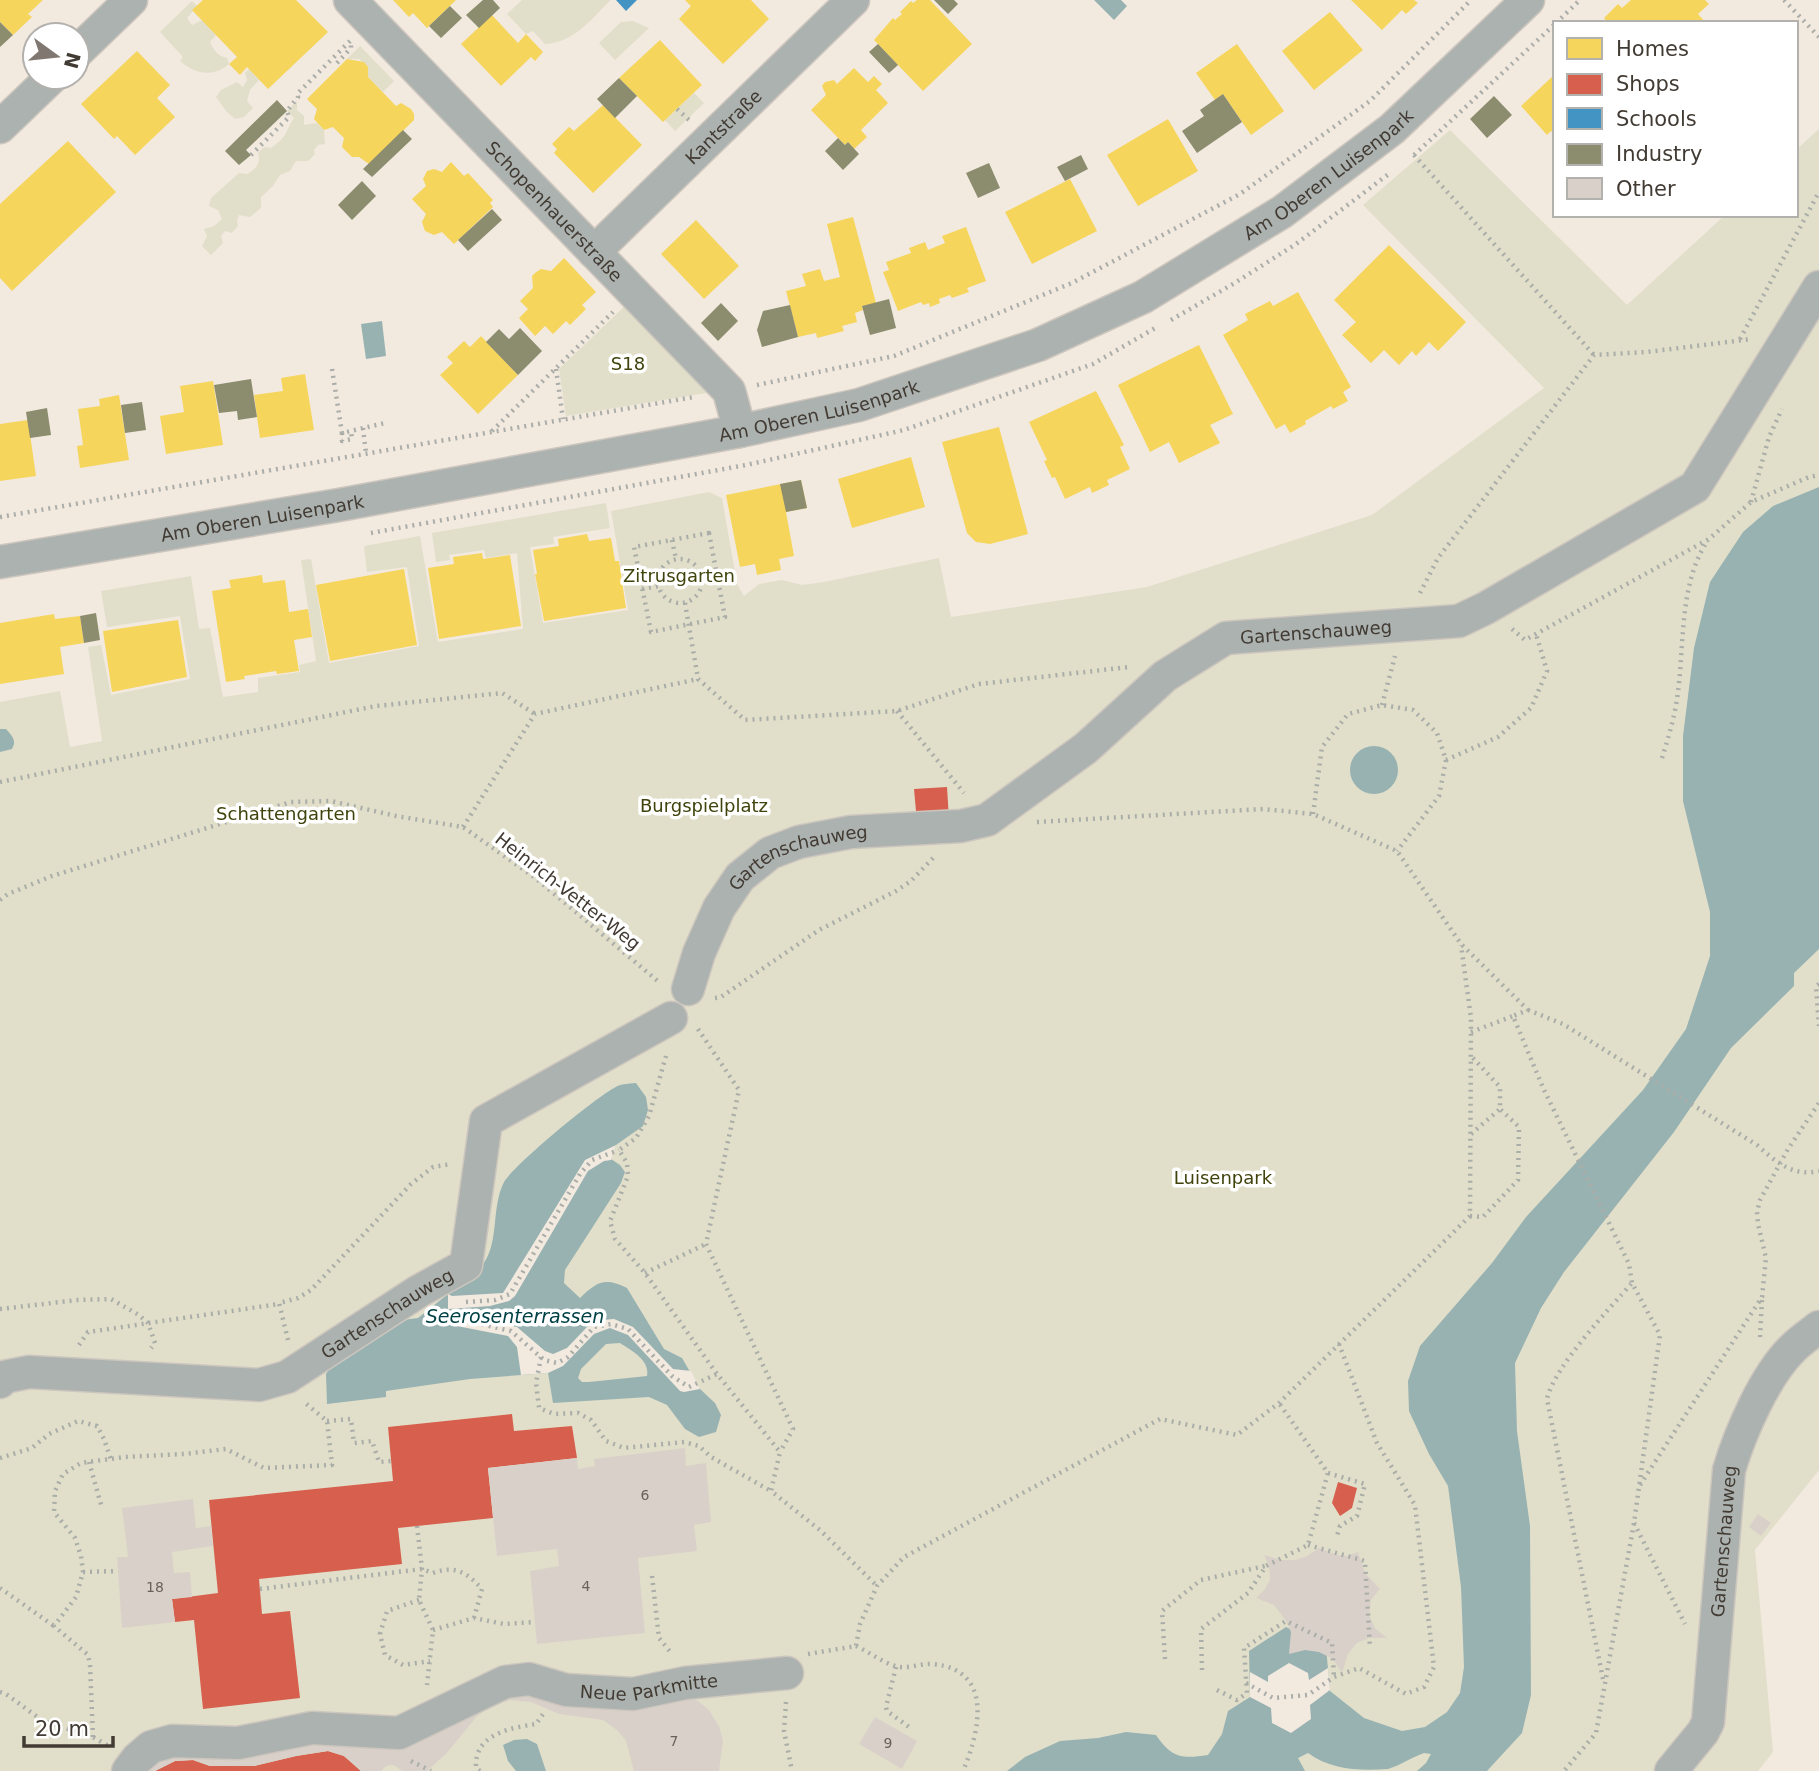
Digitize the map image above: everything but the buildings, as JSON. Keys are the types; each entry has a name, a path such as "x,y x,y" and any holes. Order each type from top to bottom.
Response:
{"street":[{"path":"91,39 131,0"},
{"name":"Schopenhauerstraße","path":"350,0 729,391 740,431"},
{"name":"Kantstraße","path":"594,252 853,0"},
{"name":"Am Oberen Luisenpark","path":"0,562 339,505 740,431 859,405 1038,345 1143,297 1282,212 1392,129 1526,1"},
{"path":"0,127 37,91"},
{"name":"Gartenschauweg","path":"0,1382 4,1377 29,1372 259,1385 291,1374 419,1291 466,1265 486,1121 682,1006 699,953 719,908 740,877 770,853 799,842 852,832 974,823 1086,748 1165,676 1226,638 1459,621 1486,608 1695,487 1819,287"},
{"name":"Gartenschauweg","path":"1671,1771 1708,1722 1729,1470 1738,1439 1780,1363 1793,1348 1819,1327"},
{"name":"Neue Parkmitte","path":"132,1765 152,1747 172,1741 238,1743 312,1728 399,1733 505,1682 529,1679 566,1690 633,1694 685,1683 787,1673"}],"path":[{"path":"0,517 729,391 894,356 1072,283 1240,194 1370,101 1471,0"},
{"path":"1558,21 1580,0"},
{"path":"1784,0 1819,37"},
{"path":"251,155 289,117 287,111 298,97 297,94 351,40 351,48 337,62"},
{"path":"677,109 690,121 685,130"},
{"path":"1414,155 1594,355"},
{"path":"1740,339 1819,192"},
{"path":"491,431 634,292"},
{"path":"1382,705 1403,626 1438,558 1594,355 1674,349 1740,339 1787,337"},
{"path":"556,368 563,419"},
{"path":"332,369 342,433 385,424"},
{"path":"1751,502 1769,437 1786,402"},
{"path":"363,428 366,453"},
{"path":"1525,640 1709,539 1751,502 1819,475"},
{"path":"709,533 717,575 725,617 650,632 634,547 709,533"},
{"path":"1662,758 1677,701 1690,582 1699,553 1709,539"},
{"path":"672,540 676,559"},
{"path":"683,558 696,565 702,578 696,596 685,603 671,601 661,593 657,579 664,565 683,558"},
{"path":"702,578 717,575"},
{"path":"642,589 658,586"},
{"path":"685,603 698,680 745,720 897,711 979,684 1157,664 1165,676"},
{"path":"1446,760 1498,737 1531,708 1546,671 1536,634"},
{"path":"0,782 376,706 502,693 535,714 698,680"},
{"path":"1313,814 1322,747 1348,714 1382,705 1413,710 1437,733 1446,760 1439,796 1397,851"},
{"path":"897,711 944,770"},
{"path":"463,827 535,714"},
{"name":"Heinrich-Vetter-Weg","path":"0,900 52,876 291,802 331,801 396,816 463,827 534,877 682,1006 739,1090 706,1244"},
{"path":"456,1303 495,1300 510,1294 580,1174 592,1160 617,1151 636,1138 649,1116 682,1006 721,997 819,930 896,891 911,881 974,823 1054,822 1263,809 1313,814 1397,851 1461,944 1528,1010 1563,1024 1757,1145 1780,1165 1805,1174 1819,1171"},
{"path":"0,890 8,894"},
{"path":"856,1646 860,1624 877,1586 904,1557 1160,1419 1237,1435 1279,1403 1470,1216 1471,1032 1461,944"},
{"path":"1819,984 1816,986 1819,1026"},
{"path":"1471,1032 1528,1010"},
{"path":"1513,1017 1544,1090 1629,1264 1633,1283 1660,1335 1634,1523 1596,1733 1564,1771"},
{"path":"1470,1216 1483,1217 1518,1180 1519,1127 1500,1109 1500,1087 1471,1056"},
{"path":"1639,1487 1762,1297 1766,1258 1757,1212 1760,1200 1788,1149 1819,1103"},
{"path":"1471,1134 1500,1109"},
{"path":"617,1151 626,1163 628,1176 610,1221 615,1239 645,1273 717,1374 780,1452"},
{"path":"67,1374 69,1360 88,1332 298,1298 311,1290 411,1184 433,1167 479,1159"},
{"path":"645,1273 706,1244 793,1429 780,1452 771,1491"},
{"path":"1604,1683 1546,1399 1550,1385 1598,1322 1633,1283"},
{"path":"0,1309 111,1299 148,1323"},
{"path":"54,1626 76,1597 83,1572 75,1538 54,1512 55,1491 63,1474 81,1463 226,1448 264,1468 332,1465 327,1421 301,1399 291,1374 279,1303"},
{"path":"441,1315 511,1331 544,1360 557,1363 568,1357 594,1327 611,1324 628,1329 672,1376 689,1387 717,1374"},
{"path":"1248,1684 1273,1698 1308,1695 1331,1679 1359,1668 1406,1694 1424,1687 1434,1667 1415,1505 1377,1443 1339,1344"},
{"path":"541,1357 536,1383 539,1408 554,1414 578,1413 591,1420 606,1441 624,1448 684,1442 699,1446 711,1457 771,1491 821,1531 877,1586"},
{"path":"1279,1403 1328,1473 1365,1484 1357,1516 1340,1526 1336,1539"},
{"path":"327,1421 351,1419 354,1443 372,1441 379,1462 391,1461"},
{"path":"0,1458 32,1448 49,1434 78,1421 97,1426 111,1460"},
{"path":"89,1462 102,1508"},
{"path":"1308,1545 1328,1473"},
{"path":"1634,1523 1688,1628"},
{"path":"409,1771 422,1722 433,1630 419,1600 422,1569 417,1526"},
{"path":"1165,1659 1162,1611 1201,1580 1266,1566 1308,1545 1365,1562 1370,1648"},
{"path":"1202,1670 1201,1629 1248,1593 1266,1566"},
{"path":"260,1589 422,1569 432,1573 447,1568 470,1575 482,1589 474,1618"},
{"path":"83,1572 118,1571"},
{"path":"652,1576 659,1637 681,1668 685,1683"},
{"path":"0,1588 54,1626 88,1655 93,1737"},
{"path":"419,1600 387,1611 380,1634 385,1655 403,1665 430,1661"},
{"path":"433,1630 474,1618 504,1624 535,1622"},
{"path":"1217,1690 1237,1700 1247,1693 1244,1648 1286,1620 1332,1643 1331,1679"},
{"path":"792,1771 785,1731 787,1673 807,1654 856,1646 896,1667 932,1664 969,1678 977,1697 977,1723 972,1750 963,1771"},
{"path":"896,1667 887,1711 909,1727"},
{"path":"480,1771 476,1768 479,1749 488,1739 509,1728 536,1724 555,1687"},
{"path":"0,1692 43,1721 93,1737 132,1765"},
{"path":"411,1761 431,1771"}],"green space":[{"path":"522,0 611,0 574,34 545,44 533,31 526,34 507,14"},
{"path":"192,1 197,6 187,18 192,25 202,20 216,35 210,42 213,48 227,58 229,64 217,71 204,73 180,61 183,57 160,32"},
{"path":"633,21 649,28 615,60 599,43 621,22"},
{"path":"360,46 394,81 383,92 368,77 368,67 359,59 347,59"},
{"path":"249,69 259,80 250,90 247,101 253,108 244,117 235,119 216,97 221,90 237,82 243,87 247,80 245,73"},
{"path":"694,93 704,103 675,131 665,120"},
{"path":"297,101 297,110 304,116 304,125 317,123 324,130 325,144 318,145 314,150 315,154 308,161 296,161 290,171 280,175 261,197 261,208 250,217 239,215 238,226 232,233 225,231 221,236 223,243 211,255 202,246 207,236 204,229 214,226 222,219 218,210 209,206 211,198 239,173 247,174 253,170 258,163 258,153 264,147 271,148 281,140 294,118 287,111"},
{"name":"Luisenpark","path":"1819,129 1819,1470 1755,1550 1773,1752 1758,1771 0,1771 0,702 60,691 70,747 102,741 88,647 101,645 111,695 190,679 180,616 107,627 101,591 191,576 199,629 210,628 223,697 258,692 258,678 300,672 299,665 316,661 301,560 311,559 329,663 419,646 407,567 367,572 364,546 420,536 438,642 523,629 517,553 486,558 484,550 449,555 450,560 436,562 432,533 606,503 610,528 553,537 554,544 530,547 543,623 628,610 611,511 709,492 722,498 737,584 744,596 759,584 782,580 802,585 824,582 939,558 951,617 1147,587 1372,515 1544,388 1363,205 1450,130 1627,305 1723,217 1798,217 1798,148"},
{"name":"S18","path":"627,304 708,384 706,393 566,416 559,369"}],"water":[{"path":"1094,0 1121,0 1127,6 1114,20"},
{"path":"382,321 386,356 366,359 361,324"},
{"path":"1819,487 1819,949 1794,973 1794,986 1731,1048 1674,1132 1564,1272 1541,1308 1515,1363 1517,1431 1530,1526 1531,1695 1522,1733 1487,1771 1417,1771 1431,1754 1424,1753 1388,1769 1367,1770 1336,1766 1308,1753 1298,1758 1305,1771 1007,1771 1025,1757 1060,1741 1098,1738 1126,1732 1156,1735 1167,1748 1178,1755 1208,1755 1222,1734 1228,1711 1250,1697 1249,1651 1286,1627 1326,1647 1330,1691 1364,1718 1402,1731 1425,1727 1447,1712 1460,1693 1464,1667 1461,1587 1448,1486 1409,1411 1408,1381 1420,1346 1492,1263 1526,1217 1643,1090 1686,1029 1710,956 1710,912 1683,801 1683,736 1694,648 1710,582 1743,532 1773,506"},
{"path":"0,729 6,729 12,736 12,749 0,752"},
{"path":"1374,746 1391,753 1398,770 1391,787 1374,794 1357,787 1350,770 1357,753"},
{"name":"Seerosenterrassen","path":"636,1083 646,1097 648,1110 643,1126 616,1145 611,1159 625,1172 621,1183 565,1270 564,1283 580,1298 601,1283 607,1282 627,1288 664,1349 682,1358 700,1389 715,1403 721,1415 716,1432 699,1437 685,1429 667,1405 649,1397 553,1403 548,1373 470,1379 386,1391 386,1397 327,1404 326,1374 337,1357 395,1321 418,1318 448,1294 448,1290 479,1269 490,1250 500,1193 511,1173 578,1114 610,1090 620,1085","holes":["620,1343 643,1361 647,1376 589,1382 582,1382 578,1378 581,1369 606,1344"]},
{"path":"527,1739 537,1744 546,1771 516,1771 508,1761 503,1745 514,1740"}],"pier":[{"path":"616,1145 611,1160 604,1161 588,1171 515,1296 509,1301 490,1306 449,1309 448,1314 517,1327 545,1351 553,1354 567,1348 587,1327 603,1320 614,1319 633,1327 673,1369 691,1371 700,1389 680,1391 628,1335 610,1328 594,1334 563,1366 548,1373 521,1375 517,1347 508,1336 426,1320 448,1309 448,1294 503,1293 585,1160"},
{"path":"1289,1663 1308,1673 1309,1680 1328,1668 1330,1690 1310,1705 1311,1719 1291,1733 1272,1723 1271,1708 1250,1697 1250,1672 1268,1682 1268,1676"}],"park label":[{"name":"Zitrusgarten","path":"679,575"},
{"name":"Burgspielplatz","path":"704,805"},
{"name":"Schattengarten","path":"286,813"}]}
